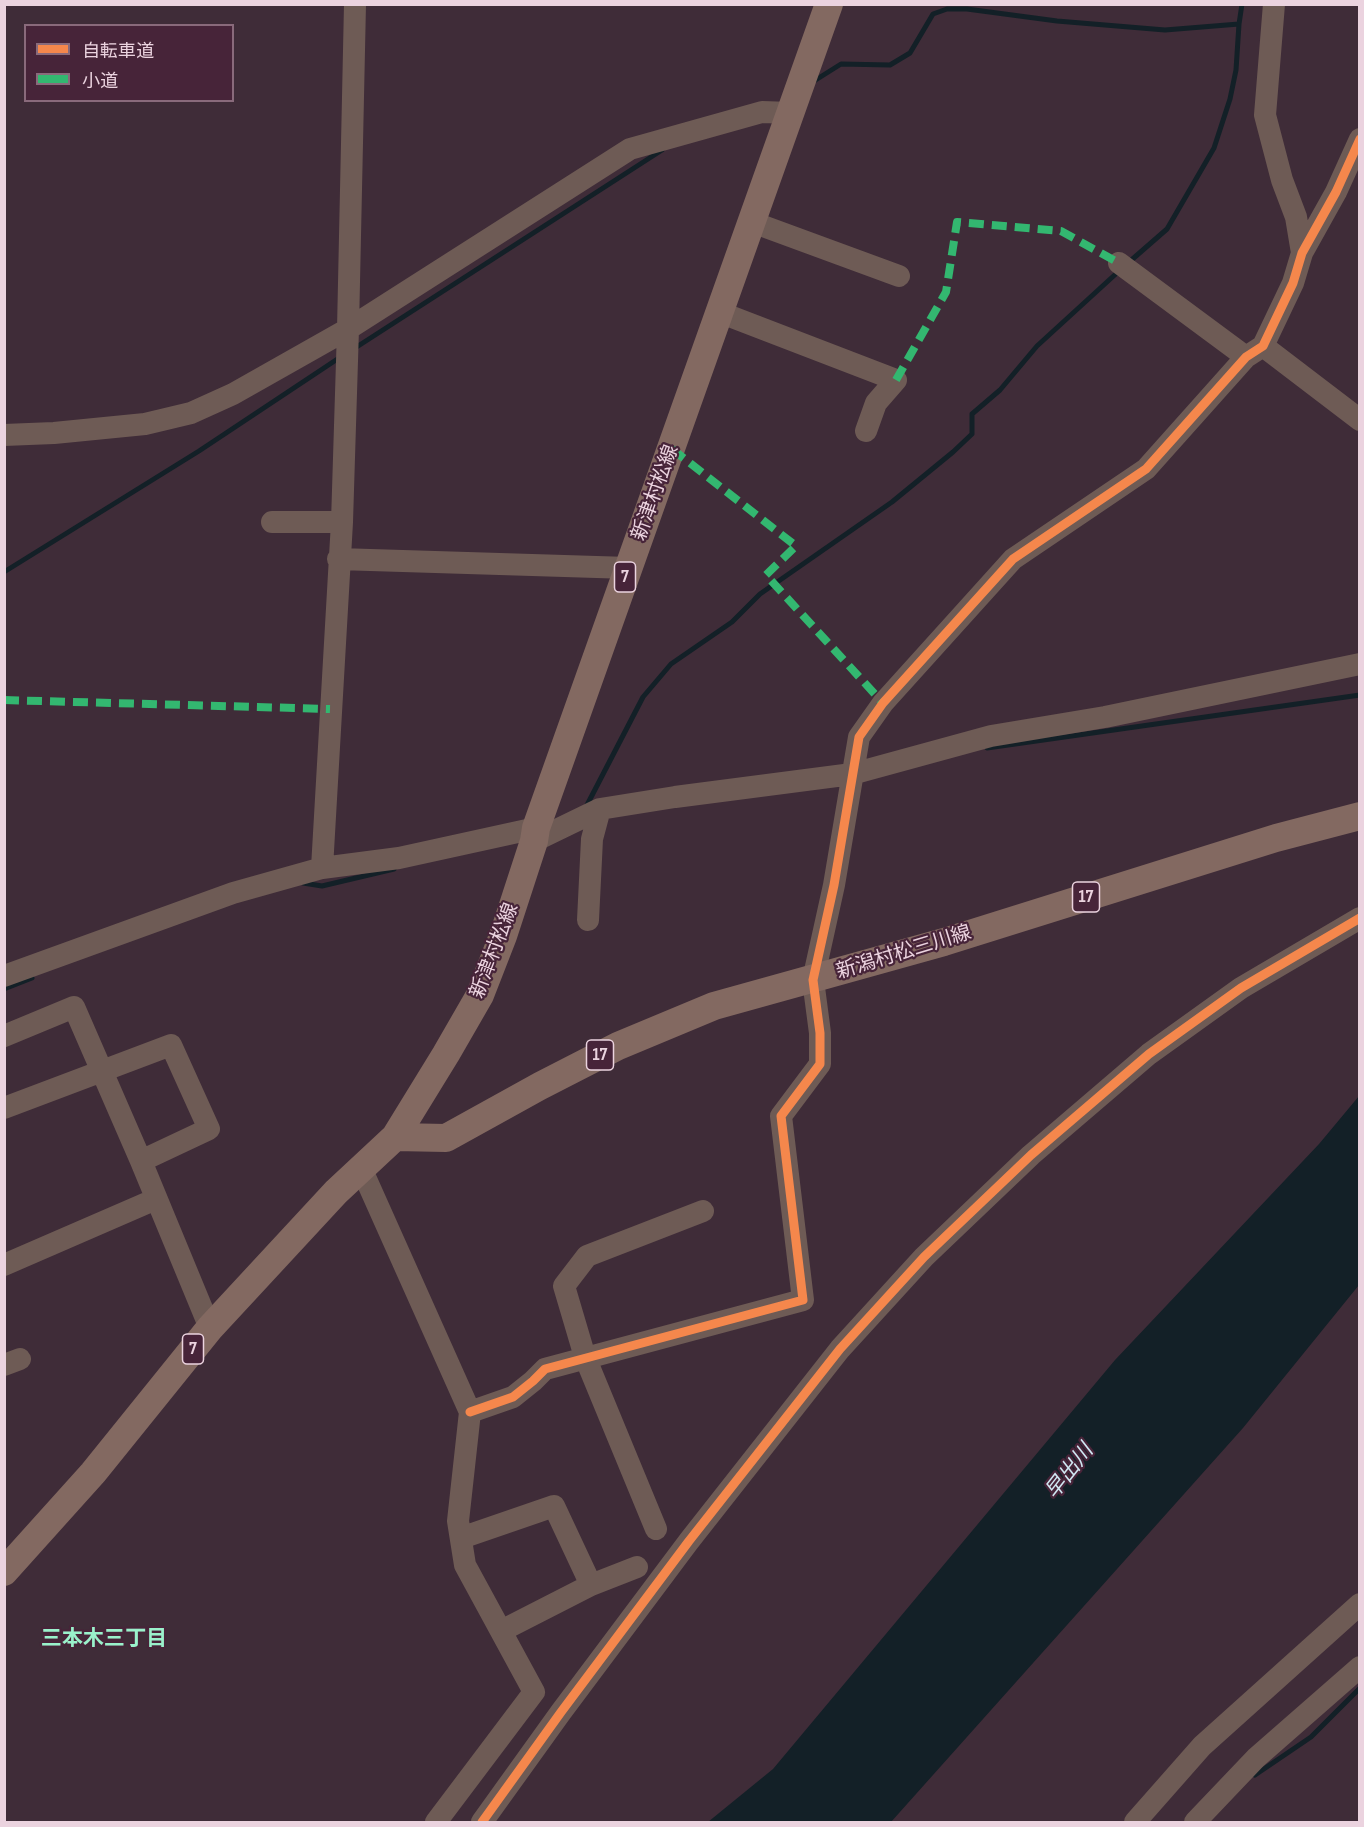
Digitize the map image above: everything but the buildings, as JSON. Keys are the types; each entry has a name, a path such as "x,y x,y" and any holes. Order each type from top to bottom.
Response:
{"main road":[{"name":"新津村松線","path":"395,1137 480,995 503,936 535,835 829,4"},
{"name":"新潟村松三川線","path":"395,1137 446,1138 618,1046 714,1006 944,942 1276,838 1359,816"},
{"name":"7","path":"4,1572 93,1473 210,1328 336,1192 395,1137"}],"street":[{"path":"322,868 338,559 342,522 355,4"},
{"path":"1274,4 1265,115 1282,180 1296,217 1302,253"},
{"path":"4,435 54,433 145,424 191,413 233,394 348,329 630,149 762,112 791,113"},
{"path":"470,1412 513,1397 545,1369 803,1300 781,1116 820,1064 820,1033 813,980 834,885 859,737 884,703 1013,559 1146,469 1255,351 1293,283 1302,253 1336,192 1359,139"},
{"path":"752,222 898,276"},
{"path":"1119,263 1359,420"},
{"path":"719,312 896,380 876,403 866,431"},
{"path":"272,522 342,522"},
{"path":"338,559 629,567"},
{"path":"4,976 233,893 322,868 399,858 535,835 600,809 852,774 991,736 1105,717 1359,664"},
{"path":"588,920 592,839 600,809"},
{"path":"482,1822 561,1712 840,1349 924,1257 1031,1155 1149,1054 1241,988 1359,918"},
{"path":"4,1036 74,1007 210,1328"},
{"path":"4,1108 171,1045 209,1129 141,1161"},
{"path":"362,1168 470,1412 458,1521 465,1565 534,1692 436,1822"},
{"path":"4,1265 156,1199"},
{"path":"656,1529 585,1357 564,1286 587,1256 703,1211"},
{"path":"461,1538 554,1506 591,1585"},
{"path":"501,1631 591,1585 637,1567"},
{"path":"1135,1822 1202,1746 1359,1605"},
{"path":"1195,1822 1256,1758 1359,1667"}],"water":[{"name":"早出川","path":"1359,1096 1359,1285 1243,1428 891,1822 708,1822 773,1769 1115,1360 1319,1144"}],"waterway":[{"path":"1128,263 1167,229 1214,148 1230,99 1236,70 1242,4"},
{"path":"814,81 841,64 890,65 910,53 933,14 947,9 967,9 1057,21 1165,30 1239,24"},
{"path":"355,348 662,150"},
{"path":"587,805 643,697 671,664 732,622 760,594 892,502 953,452 972,434 972,414 1000,390 1037,346 1119,271"},
{"path":"4,572 199,451 339,358"},
{"path":"987,748 1360,695"},
{"path":"303,883 322,886 394,869"},
{"path":"4,989 32,978"},
{"path":"1255,1775 1311,1737 1360,1688"}],"marked path":[{"path":"896,380 946,292 957,222 1061,231 1119,263"},
{"path":"672,449 796,546 766,575 883,703"},
{"path":"4,700 330,709"}],"cycle path":[{"path":"470,1412 513,1397 545,1369 803,1300 781,1116 820,1064 820,1033 813,980 834,885 859,737 883,703 1013,559 1146,469 1246,357 1263,346 1293,283 1302,253 1336,192 1360,139"},
{"path":"482,1822 689,1541 840,1349 924,1257 1031,1155 1149,1054 1241,988 1360,918"}],"district":[{"name":"三本木三丁目","path":"104,1640"}]}
